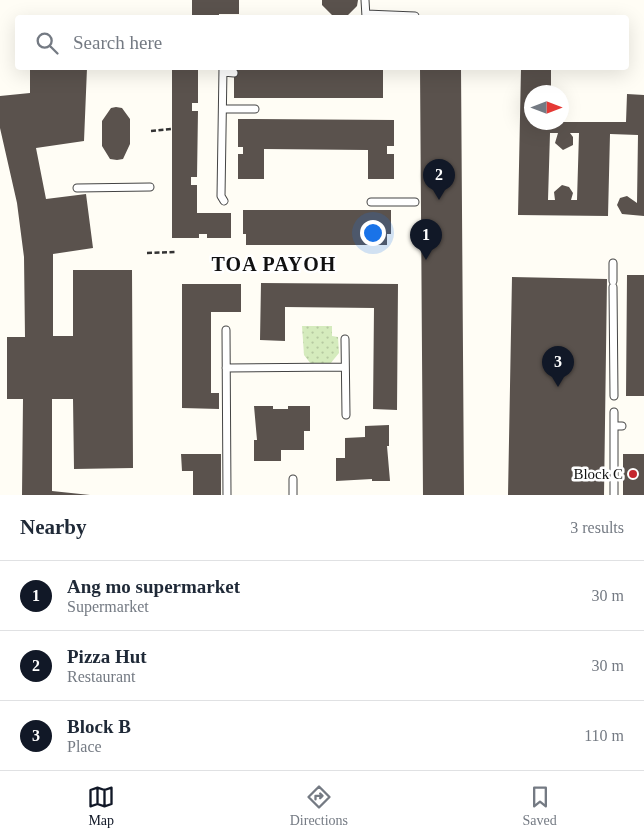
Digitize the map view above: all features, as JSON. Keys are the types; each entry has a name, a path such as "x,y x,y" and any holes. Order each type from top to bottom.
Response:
{"lane":[{"path":"365,0 366,15"},
{"path":"224,201 221,196 223,70 234,73"},
{"path":"223,109 255,109"},
{"path":"77,188 150,187"},
{"path":"371,202 415,202"},
{"path":"613,263 614,396"},
{"path":"226,330 227,495"},
{"path":"345,339 346,415"},
{"path":"226,368 345,367"},
{"path":"614,412 614,495"},
{"path":"614,426 622,426"},
{"path":"294,479 294,495"}],"path":[{"path":"151,131 171,130"},
{"path":"147,253 176,252"}],"green space":[{"path":"302,326 332,326 332,336 338,337 339,353 330,364 311,364 304,355"}],"building":[{"path":"192,0 239,0 239,14 192,15"},
{"path":"322,0 358,0 357,6 348,15 332,15 322,5"},
{"path":"30,70 87,70 84,141 36,148 46,199 86,194 93,248 53,254 53,336 73,336 73,270 132,270 133,468 74,469 73,399 52,399 52,491 90,495 22,495 23,399 7,399 7,337 25,337 24,257 17,203 0,128 0,96 30,93"},
{"path":"172,70 198,70 198,103 192,103 192,111 198,111 197,177 191,177 191,185 197,185 197,213 231,213 231,238 207,238 207,234 199,234 199,238 172,238"},
{"path":"234,70 383,70 383,98 234,98"},
{"path":"420,70 461,70 464,495 423,495"},
{"path":"521,70 551,70 551,85 524,85 524,130 569,130 569,122 626,122 627,94 644,95 644,216 622,214 617,205 620,198 627,196 637,203 638,135 610,134 608,216 518,215","holes":["550,133 558,133 555,143 563,150 573,145 573,137 570,133 579,133 577,200 571,200 573,193 569,187 562,185 554,192 555,200 548,200"]},
{"path":"111,108 122,108 130,119 130,144 123,159 117,160 110,159 102,146 102,121"},
{"path":"238,119 394,120 394,146 387,146 387,154 394,154 394,179 368,179 368,150 264,149 264,179 238,179 238,154 243,154 243,147 238,147"},
{"path":"243,210 391,210 391,234 387,234 387,245 246,245 246,234 243,234"},
{"path":"627,275 644,275 644,396 626,396"},
{"path":"512,277 607,279 604,495 508,495"},
{"path":"261,283 398,284 397,410 373,409 374,308 285,307 285,341 260,340"},
{"path":"182,284 241,284 241,312 211,312 211,393 219,393 219,409 182,408"},
{"path":"254,406 273,406 273,409 288,409 288,406 310,406 310,431 304,431 304,450 281,450 281,461 254,461 254,440 257,440"},
{"path":"389,425 389,446 387,446 390,481 372,481 372,479 336,481 336,458 345,458 345,438 365,437 365,426"},
{"path":"181,454 221,454 221,495 193,495 193,471 182,471"},
{"name":"Block C","path":"623,454 644,454 644,495 623,495"}],"place":[{"name":"Pizza Hut","path":"439,200"},
{"name":"Ang mo supermarket","path":"426,260"},
{"name":"Block B","path":"558,387"},
{"name":"Block C","path":"633,474"}],"district":[{"name":"TOA PAYOH","path":"274,264"}]}
